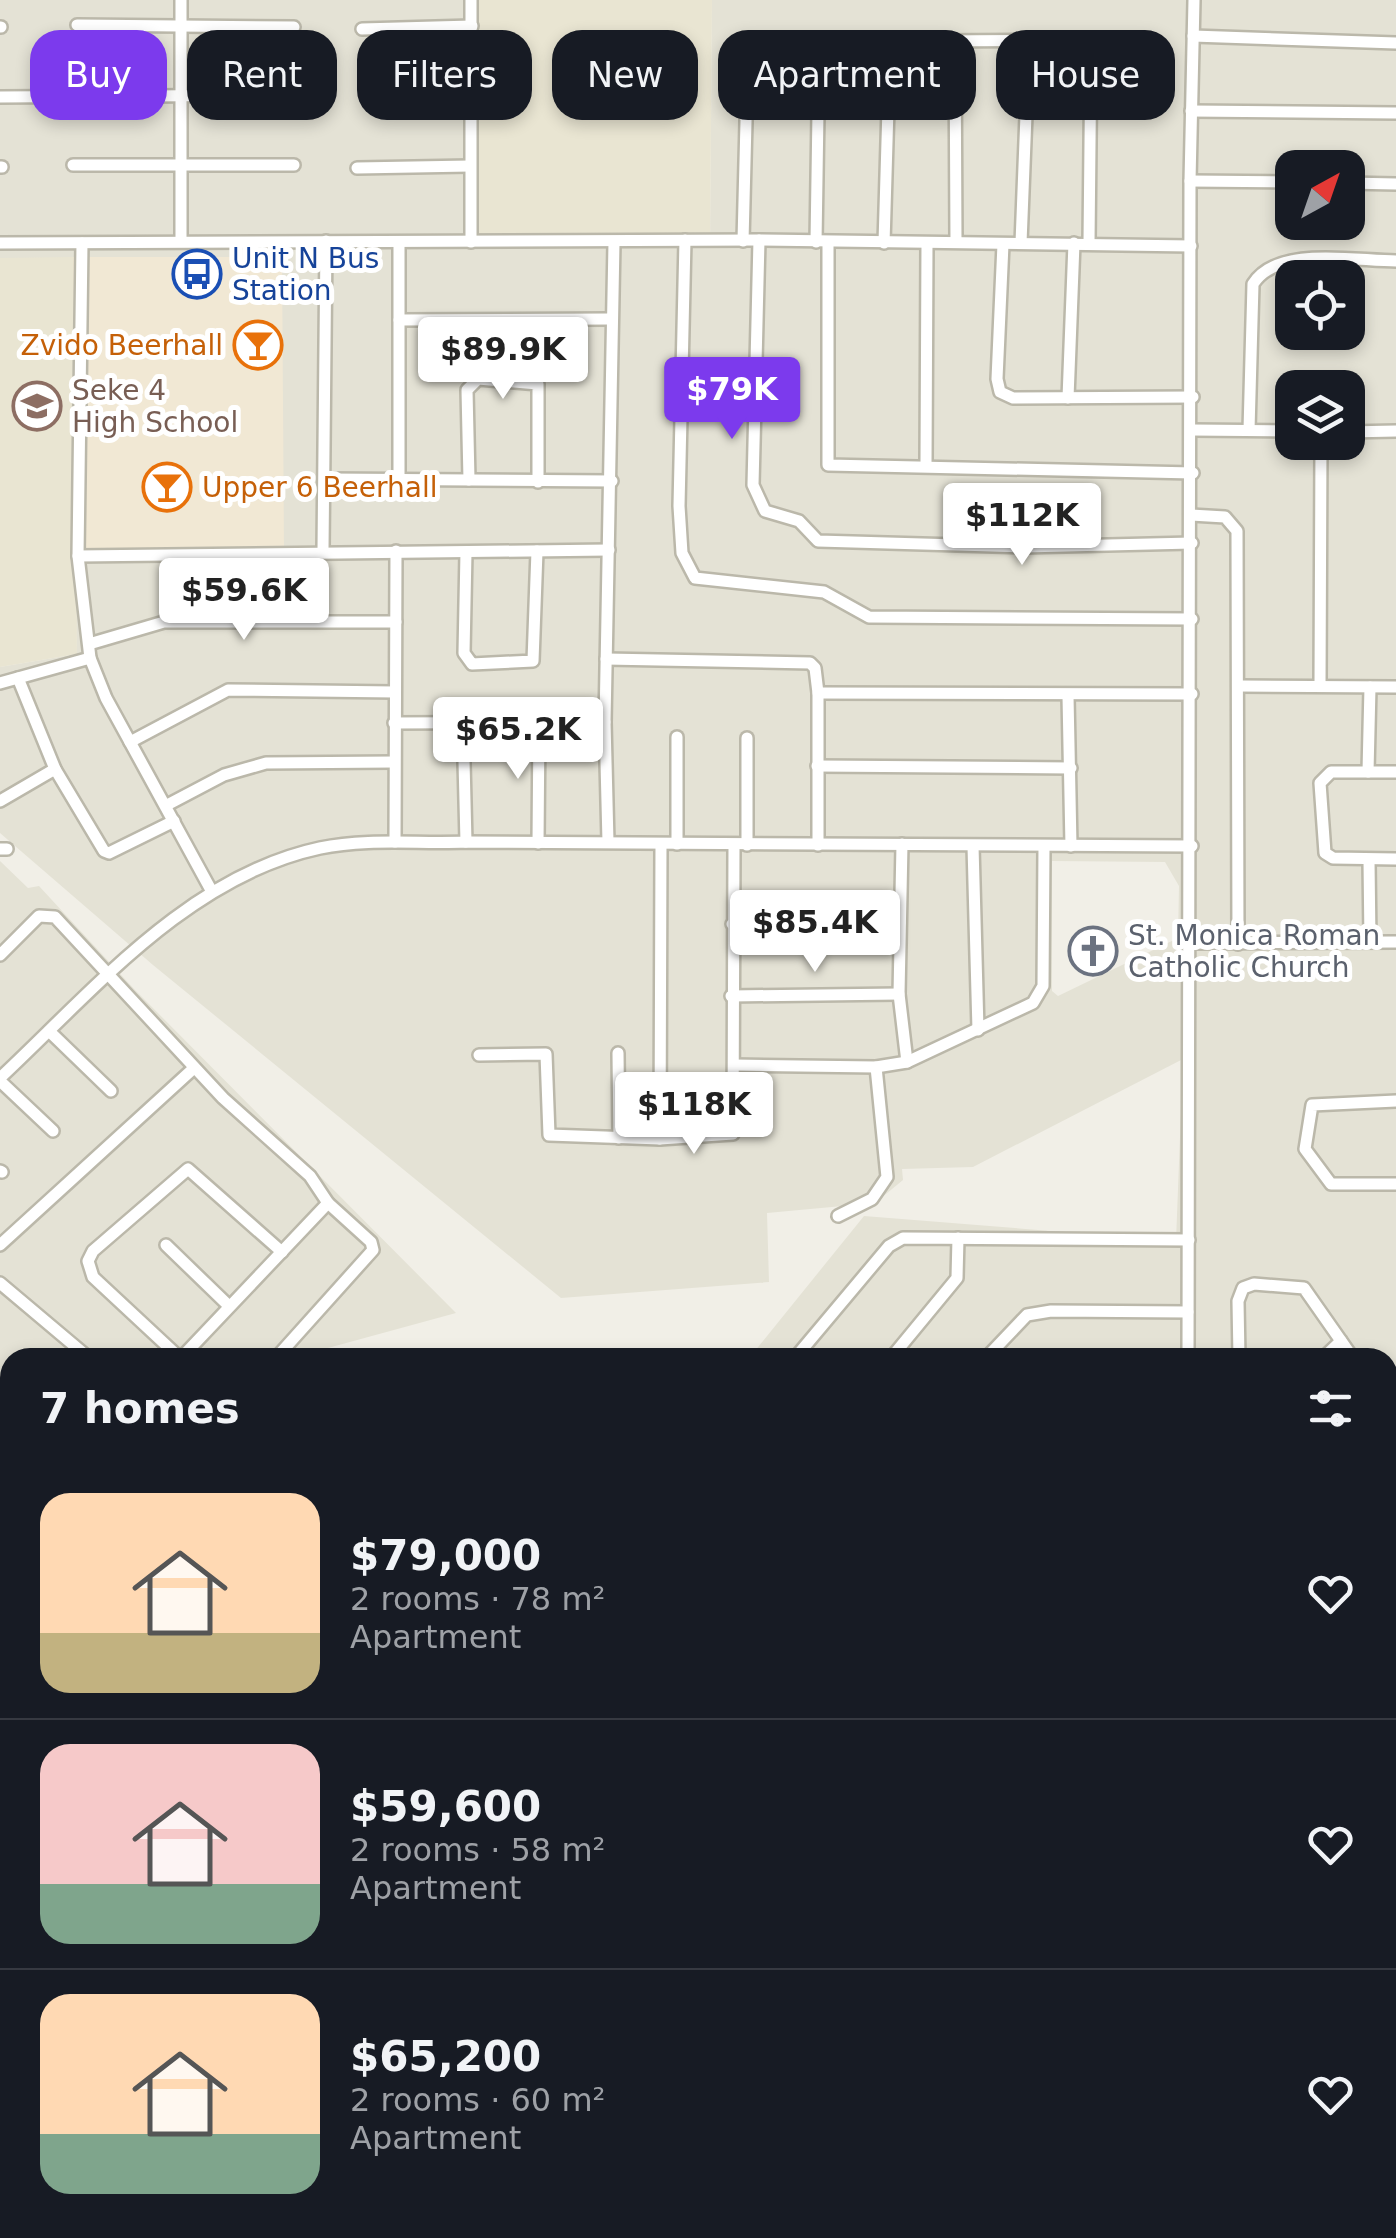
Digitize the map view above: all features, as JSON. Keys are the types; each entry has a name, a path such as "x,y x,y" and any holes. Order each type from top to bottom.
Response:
{"street":[{"path":"181,0 181,240"},
{"path":"471,0 472,30"},
{"path":"1188,1348 1193,472 1190,181 1194,0"},
{"path":"77,25 294,27"},
{"path":"362,29 472,26"},
{"path":"1192,36 1396,43"},
{"path":"0,96 187,98"},
{"path":"1191,111 1396,114"},
{"path":"471,120 471,242"},
{"path":"743,241 746,120"},
{"path":"818,120 828,465 1193,472"},
{"path":"884,243 888,120"},
{"path":"955,120 956,242"},
{"path":"1022,243 1026,120"},
{"path":"1089,242 1091,120"},
{"path":"73,164 294,166"},
{"path":"357,168 470,166"},
{"path":"1190,181 1275,182"},
{"path":"1365,183 1396,184"},
{"path":"685,240 679,506 682,553 694,578 824,592 869,616 1192,620"},
{"path":"0,243 760,240 1192,246"},
{"path":"760,240 753,486 764,512 799,520 818,541 1024,547 1192,543"},
{"path":"323,550 326,241"},
{"path":"608,842 605,722 614,242"},
{"path":"1068,398 1074,242"},
{"path":"82,243 78,556 80,602 90,658 130,742 211,890"},
{"path":"926,464 927,243"},
{"path":"399,479 400,244"},
{"path":"1003,244 997,387 1013,398 1192,397"},
{"path":"1248,430 1253,284 1259,276 1283,261 1396,262"},
{"path":"399,320 610,319"},
{"path":"469,480 467,390 478,379 538,384 538,482"},
{"path":"1192,430 1275,431"},
{"path":"1365,432 1396,432"},
{"path":"1320,686 1321,460"},
{"path":"326,479 612,481"},
{"path":"1191,515 1225,518 1238,532 1238,944"},
{"path":"78,556 323,550 608,550"},
{"path":"466,552 464,654 472,664 492,666 533,662 537,551"},
{"path":"395,842 396,552"},
{"path":"89,644 164,622 396,622"},
{"path":"0,682 90,658"},
{"path":"606,659 802,660 816,668 818,844"},
{"path":"18,678 55,769 106,853 174,821"},
{"path":"1240,686 1396,687"},
{"path":"1368,772 1370,687"},
{"path":"130,742 228,690 395,692"},
{"path":"818,693 1192,694"},
{"path":"1068,696 1071,846"},
{"path":"394,722 605,722"},
{"path":"464,722 466,842"},
{"path":"538,842 539,722"},
{"path":"677,737 677,844"},
{"path":"480,1055 546,1054 549,1136 660,1139 733,1134 732,924 746,738"},
{"path":"166,805 224,775 266,763 393,762"},
{"path":"817,766 1071,768"},
{"path":"0,801 55,769"},
{"path":"1396,772 1331,772 1320,783 1324,853 1333,858 1396,860"},
{"path":"54,1131 0,1079 111,975 211,890 263,866 320,848 395,842 1192,846"},
{"path":"660,1139 661,844"},
{"path":"902,844 899,994 907,1062"},
{"path":"972,846 978,1030"},
{"path":"734,1064 876,1067 907,1062 978,1030 1041,995 1044,846"},
{"path":"1369,860 1370,942"},
{"path":"0,955 46,914 111,975 194,1068 310,1176 328,1203 371,1242 373,1250 285,1348"},
{"path":"732,924 900,923"},
{"path":"1192,943 1396,942"},
{"path":"732,996 899,994"},
{"path":"49,1031 111,1092"},
{"path":"618,1054 619,1138"},
{"path":"838,1216 872,1199 888,1177 876,1067"},
{"path":"0,1245 194,1068"},
{"path":"1396,1101 1312,1104 1304,1149 1331,1184 1396,1184"},
{"path":"170,1348 93,1277 88,1261 92,1251 188,1169 282,1252"},
{"path":"190,1348 328,1203"},
{"path":"803,1348 889,1246 903,1238 1189,1240"},
{"path":"900,1348 957,1278 958,1238"},
{"path":"166,1245 230,1306"},
{"path":"0,1283 77,1348"},
{"path":"1239,1348 1238,1301 1243,1288 1254,1284 1304,1288 1346,1348"},
{"path":"995,1348 1026,1314 1051,1310 1188,1312"},
{"path":"1334,1348 1341,1341"}],"shaded area":[{"path":"0,0 477,0 477,30 357,30 357,120 477,120 478,243 710,243 712,0 1396,0 1396,1348 757,1348 864,1216 1176,1241 1183,1059 973,1167 902,1169 903,1180 875,1203 767,1213 769,1282 561,1298 153,965 0,833 0,667 77,654 74,554 282,258 0,258","holes":["1052,861 1165,862 1179,886 1178,938 1058,996 1052,991"]},
{"path":"477,0 712,0 710,243 478,244 477,120 532,120 532,30 477,30"},
{"path":"73,257 282,257 284,554 74,554"},
{"name":"Seke 4 High School","path":"73,257 77,654 0,667 0,258"},
{"path":"0,861 28,888 39,886 135,990 456,1313 328,1348 0,1348"}],"place":[{"name":"Unit N Bus Station","path":"197,274"},
{"name":"Zvido Beerhall","path":"258,345"},
{"name":"Seke 4 High School","path":"37,406"},
{"name":"Upper 6 Beerhall","path":"167,487"},
{"name":"St. Monica Roman Catholic Church","path":"1093,951"}]}
